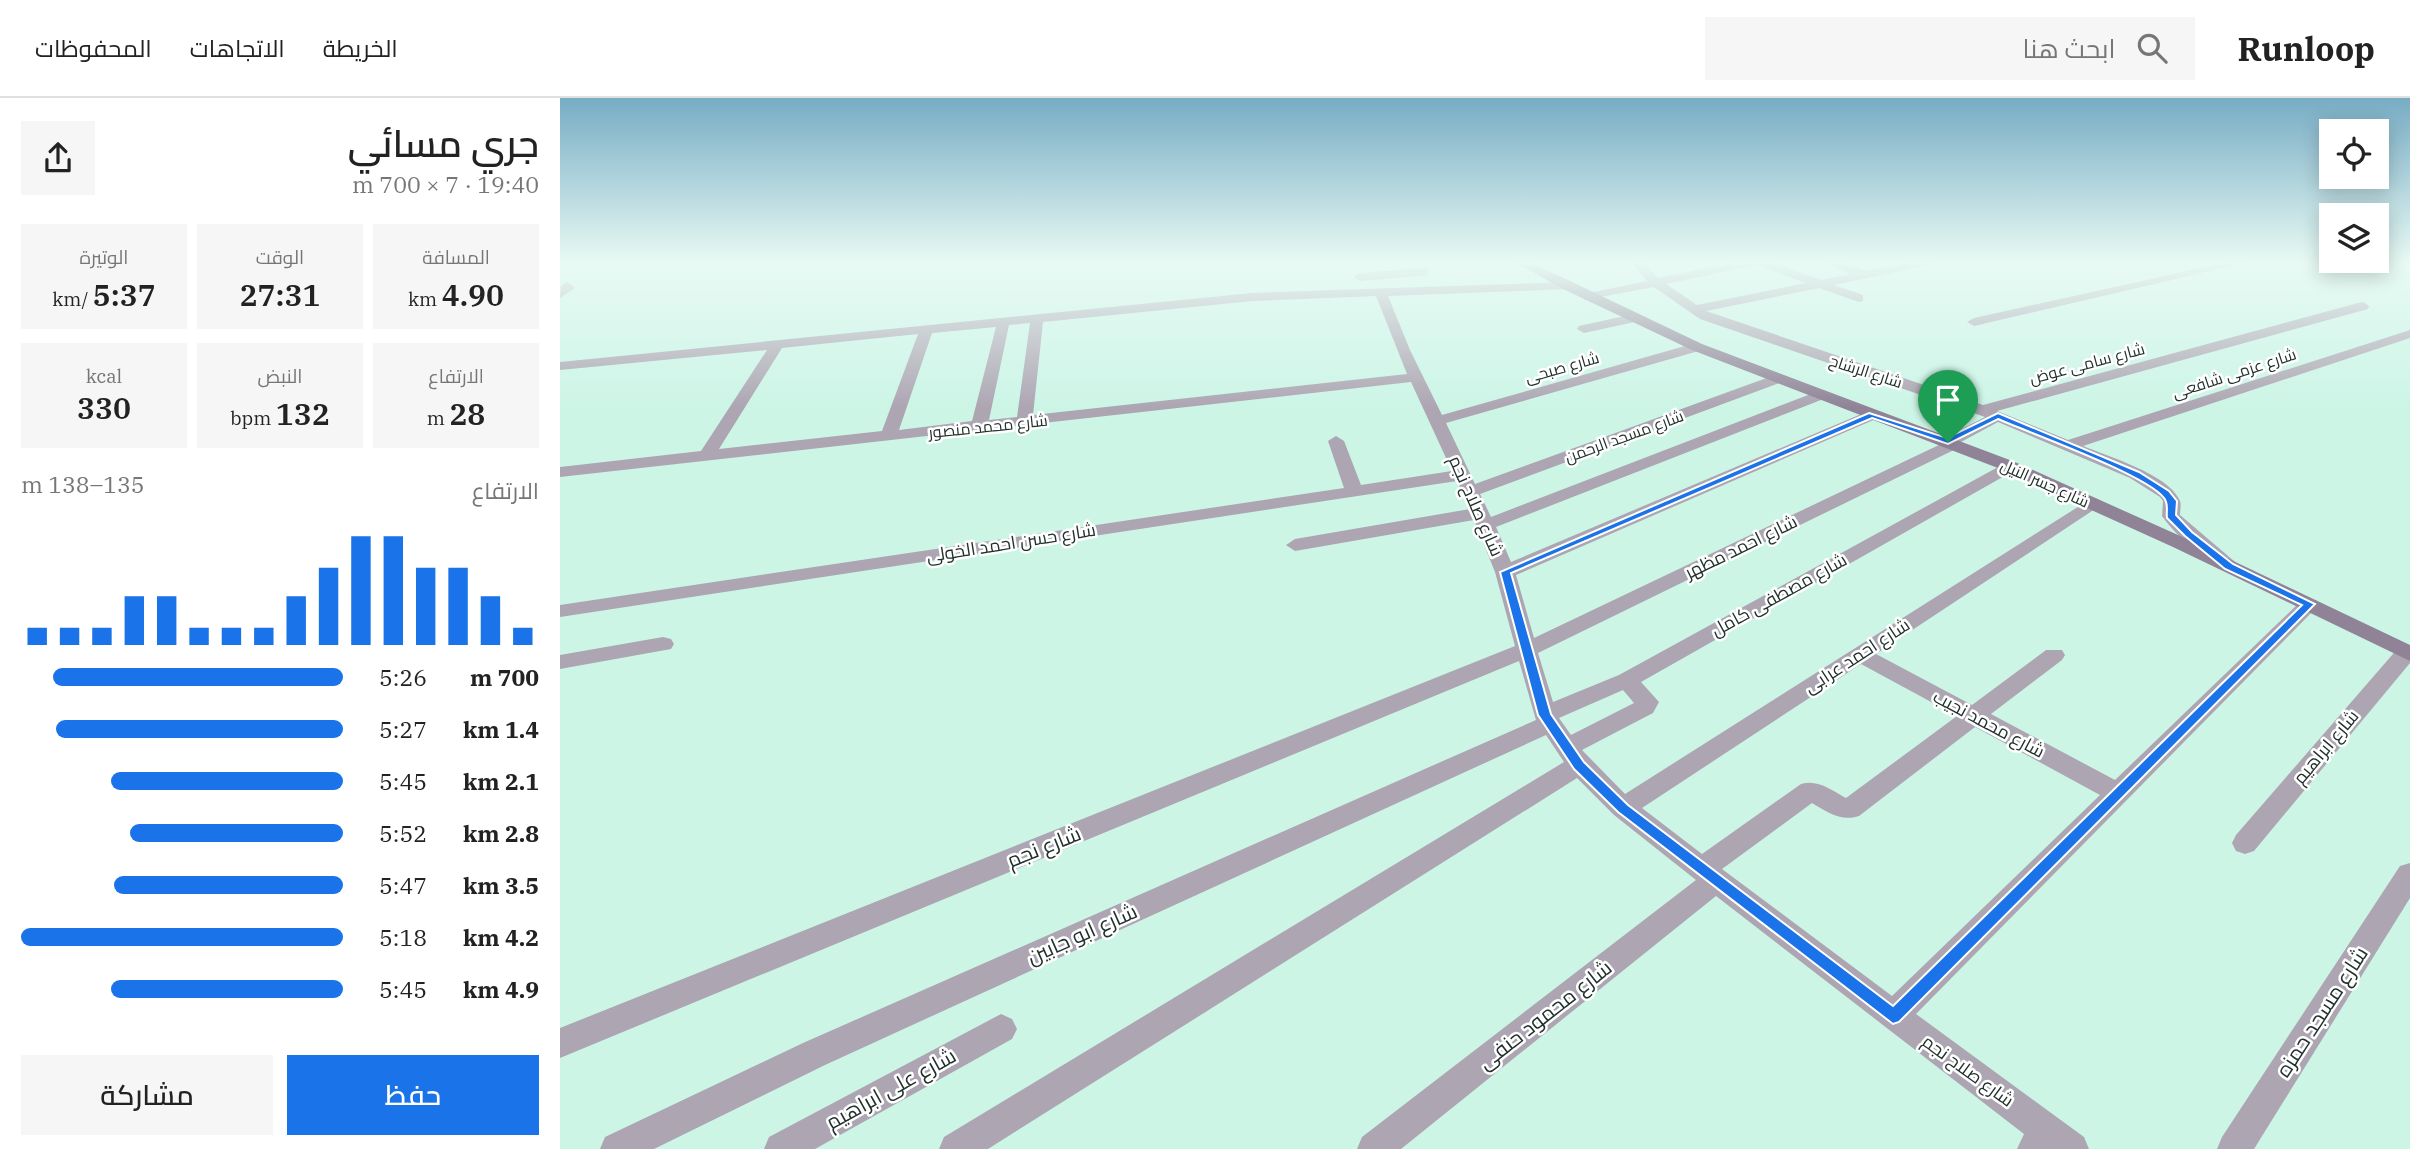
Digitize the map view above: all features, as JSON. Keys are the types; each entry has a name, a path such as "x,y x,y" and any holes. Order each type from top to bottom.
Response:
{"street":[{"path":"560,366 1124,310"},
{"name":"شارع صلاح نجم","path":"1381,310 1475,501 1505,572 1528,649 1560,738 1623,808 1893,1016 2052,1143"},
{"name":"شارع جسر النيل","path":"1616,310 1777,379 2009,466 2229,566 2408,653"},
{"name":"شارع الرشاح","path":"1698,310 1734,327 1990,413 2154,484 2172,501 2171,516 2229,566"},
{"path":"1974,322 2027,310"},
{"name":"شارع سامى عوض","path":"1951,443 1990,413 2348,310"},
{"path":"1584,329 1633,318"},
{"path":"1024,422 1037,320"},
{"path":"979,427 1003,323"},
{"path":"888,437 926,331"},
{"name":"شارع عزمى شافعى","path":"2069,445 2410,334"},
{"path":"706,457 776,346"},
{"name":"شارع صبحى","path":"1437,421 1697,347"},
{"name":"شارع محمد منصور","path":"560,472 1416,377"},
{"name":"شارع مسجد الرحمن","path":"1475,501 1777,379"},
{"path":"1295,545 1475,501 1821,395"},
{"path":"1505,572 1872,415"},
{"path":"1336,441 1354,492"},
{"name":"شارع احمد مظهر","path":"1528,649 1951,443"},
{"name":"شارع مصطفى كامل","path":"1560,738 1627,680 2009,466"},
{"name":"شارع حسن احمد الخولى","path":"560,611 1354,492 1475,501"},
{"name":"شارع احمد عرابى","path":"1623,808 2092,503"},
{"path":"1893,1016 2309,604"},
{"path":"560,662 663,644"},
{"name":"شارع نجم","path":"560,1043 1528,649"},
{"name":"شارع ابراهيم","path":"2245,843 2408,653"},
{"name":"شارع محمد نجيب","path":"1860,654 2118,793"},
{"path":"1974,716 2054,655"},
{"path":"956,1149 1560,738 1645,708 1647,702 1627,680"},
{"name":"شارع محمود حنفى","path":"1374,1149 1810,791 1843,809 1850,809 1974,716"},
{"name":"شارع ابو جابين","path":"617,1149 814,1054 1560,738"},
{"name":"شارع مسجد حمزه","path":"2234,1149 2410,874"},
{"name":"شارع على ابراهيم","path":"781,1149 1000,1029"}],"route":[{"path":"1872,415 1948,442 1998,416 2136,474 2166,493 2172,501 2171,516 2188,534 2229,566 2309,604 1893,1016 1623,808 1579,765 1545,715 1505,572 1872,415"}]}
